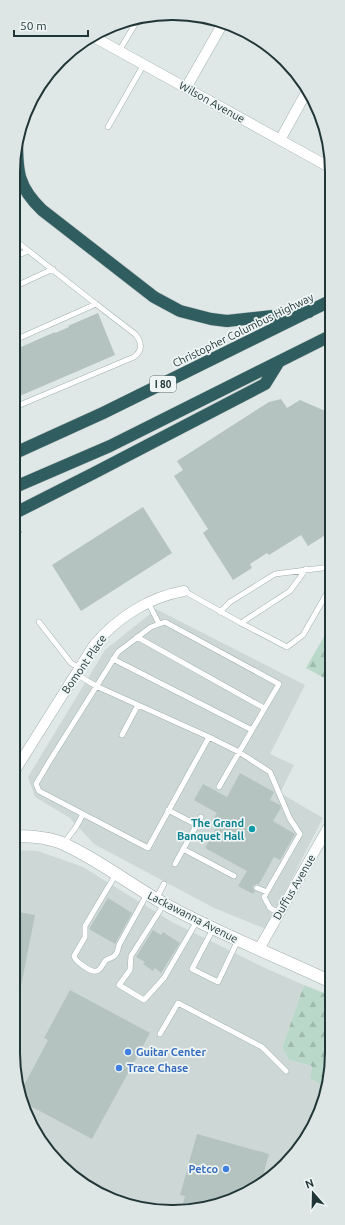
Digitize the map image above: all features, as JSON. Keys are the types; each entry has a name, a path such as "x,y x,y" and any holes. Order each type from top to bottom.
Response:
{"highway":[{"path":"20,177 27,193 42,210 143,289 166,304 196,316 227,321 309,312"},
{"name":"Christopher Columbus Highway","path":"20,451 103,414 325,304"},
{"path":"20,485 110,446 325,338"},
{"path":"20,510 266,384 278,362"}],"street":[{"path":"186,88 220,28"},
{"name":"Wilson Avenue","path":"98,39 325,165"},
{"path":"280,140 305,95"},
{"name":"Bomont Place","path":"20,763 94,645 110,628 148,602 184,590"},
{"name":"Duffus Avenue","path":"259,949 325,833"},
{"name":"Lackawanna Avenue","path":"20,837 48,839 64,844 101,864 156,899 197,921 325,979"}],"lane":[{"path":"119,51 135,25"},
{"path":"108,127 144,64"},
{"path":"20,244 138,337 141,346 139,352 134,357 20,405"},
{"path":"20,254 28,251"},
{"path":"20,284 53,269"},
{"path":"20,338 96,304"},
{"path":"220,612 230,602 275,574 325,567"},
{"path":"241,623 290,591 306,569"},
{"path":"184,590 220,612 287,647 303,635 325,597"},
{"path":"148,602 159,624"},
{"path":"39,622 78,671 96,686 209,737 239,752 270,772 290,819 300,834 264,898 270,908 279,913"},
{"path":"209,737 148,848 40,791 36,784 118,652 151,627 165,622 278,684 219,787"},
{"path":"137,637 264,708"},
{"path":"113,659 252,730"},
{"path":"122,735 138,705"},
{"path":"168,810 197,825"},
{"path":"64,844 83,814"},
{"path":"175,864 201,817"},
{"path":"183,849 234,876"},
{"path":"116,874 85,926 85,937 74,956 76,960 92,971 99,970 108,959 113,958 117,953 119,945 156,899"},
{"path":"164,884 130,956 130,970 119,984 144,1000 164,978 197,921"},
{"path":"257,888 267,892"},
{"path":"213,928 192,969 218,982 238,940"},
{"path":"160,1034 178,1003 262,1047 286,1071"}],"shaded area":[{"path":"156,609 305,685 270,754 294,765 280,793 323,818 266,929 214,908 94,844 70,818 35,797 28,777 105,650"},
{"path":"20,850 38,851 83,867 172,922 265,968 304,985 282,1048 289,1060 312,1066 310,1078 321,1085 317,1102 305,1129 287,1153 273,1167 249,1185 222,1197 182,1205 153,1204 133,1200 96,1185 72,1167 58,1153 40,1129 28,1102 21,1072"}],"green space":[{"path":"325,635 325,678 306,668"},
{"path":"304,985 325,993 325,1062 321,1085 310,1078 312,1066 289,1060 282,1048"}],"building":[{"path":"98,313 115,355 20,396 20,342 21,347 69,327 68,326"},
{"path":"281,399 287,408 300,400 325,411 325,535 308,546 301,535 269,555 267,553 250,564 252,568 233,580 203,533 208,529 174,476 183,470 177,461 269,402"},
{"path":"143,507 172,553 81,611 52,565"},
{"name":"The Grand Banquet Hall","path":"240,773 274,792 270,800 280,805 281,808 273,821 295,834 280,860 274,857 259,884 253,886 255,891 253,894 238,886 247,871 205,848 218,825 212,821 217,813 194,800 203,784 227,797"},
{"path":"108,898 132,913 115,944 89,929"},
{"path":"20,912 35,915 20,992"},
{"path":"153,930 161,935 163,932 180,943 161,973 155,968 153,971 143,964 145,962 136,957"},
{"path":"70,990 150,1033 92,1139 30,1106 24,1086 48,1040 44,1038"},
{"name":"Petco","path":"197,1134 269,1154 263,1174 249,1185 222,1197 192,1204 183,1205 185,1196 180,1195"}],"place":[{"name":"The Grand Banquet Hall","path":"252,829"},
{"name":"Guitar Center","path":"128,1052"},
{"name":"Trace Chase","path":"119,1068"},
{"name":"Petco","path":"226,1169"}]}
